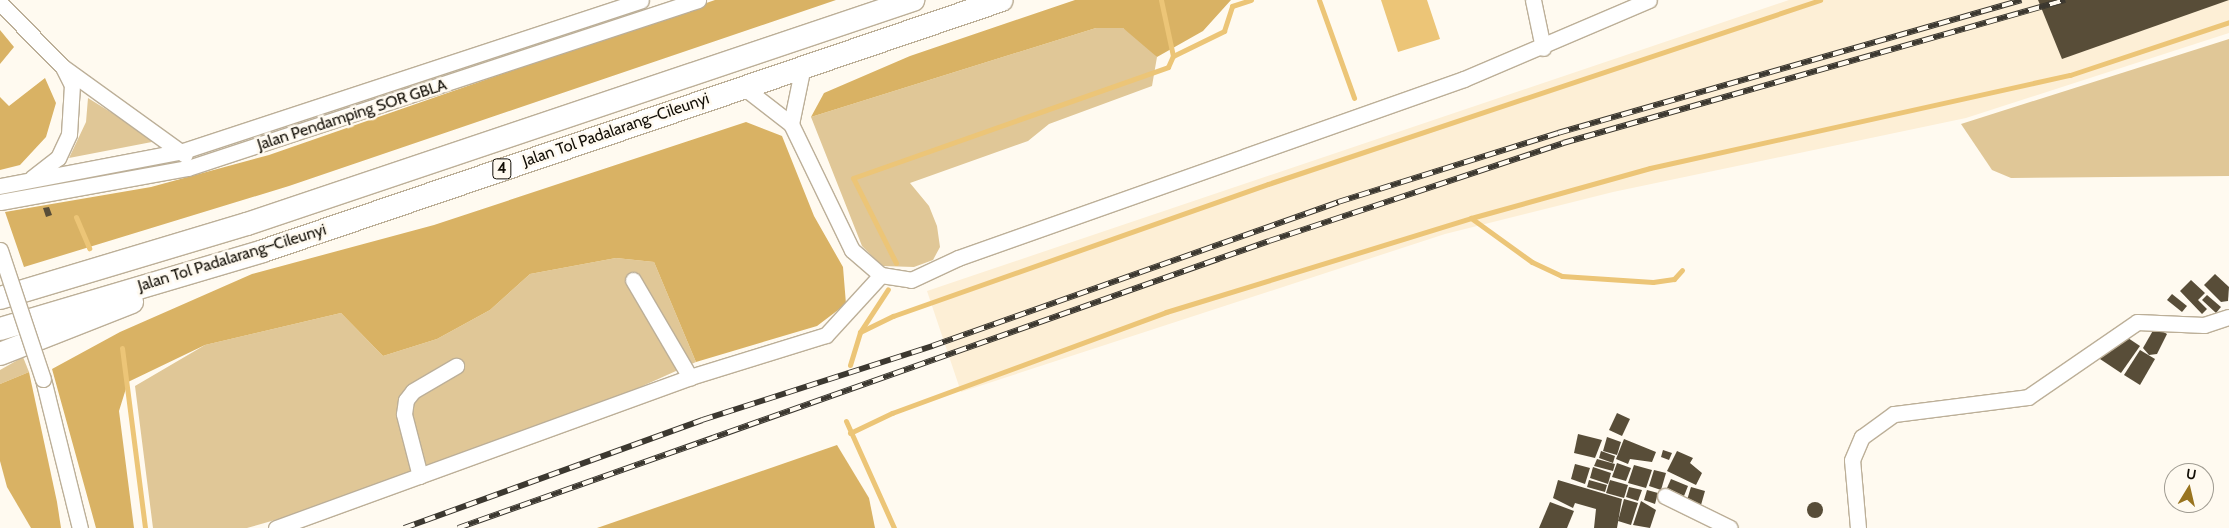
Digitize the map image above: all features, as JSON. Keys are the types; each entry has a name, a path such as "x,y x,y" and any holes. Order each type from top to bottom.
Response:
{"highway":[{"name":"Jalan Tol Padalarang–Cileunyi","path":"0,298 256,221 913,0"},
{"name":"Jalan Tol Padalarang–Cileunyi","path":"0,329 263,251 742,86 1002,0"},
{"path":"0,354 119,308 166,279"}],"street":[{"name":"Jalan Pendamping SOR GBLA","path":"0,186 184,150 641,0"},
{"name":"Jalan Pendamping SOR GBLA","path":"0,202 188,168 698,0"},
{"path":"1533,0 1543,48"},
{"path":"742,86 791,124 852,250 881,275 911,280 958,258 1543,48 1649,0"},
{"path":"0,3 63,67 184,150 188,168"},
{"path":"791,124 803,66"},
{"path":"29,181 58,158 69,134 72,85 63,67"},
{"path":"0,250 43,379 80,528"},
{"path":"276,528 690,377 826,334 881,275"},
{"path":"633,280 690,377"},
{"path":"1858,528 1852,460 1862,437 1888,417 2028,397 2137,322 2204,325 2229,317"},
{"path":"420,476 404,414 406,400 413,390 456,366"},
{"path":"1665,496 1730,528"}],"shaded area":[{"path":"715,0 836,0 289,186 24,267 5,212 151,187 269,155"},
{"path":"1075,0 1231,0 1203,31 1157,57 1123,28 1096,28 811,117 824,93 910,56"},
{"path":"1381,0 1427,0 1440,39 1398,52"},
{"path":"1789,0 2229,0 2229,33 1966,118 1613,192 1445,234 961,392 927,291"},
{"path":"1096,28 1123,28 1145,42 1157,57 1152,86 1049,124 1028,141 910,183 929,206 937,226 940,247 933,260 914,267 882,266 862,246 811,117"},
{"path":"0,30 14,47 0,64"},
{"path":"2229,39 2229,176 2011,178 1992,170 1961,124"},
{"path":"45,78 56,103 46,137 20,165 0,170 0,97 9,106"},
{"path":"88,98 157,141 69,158 86,122"},
{"path":"746,122 782,136 814,216 843,267 846,304 817,326 696,362 654,262 616,258 530,274 490,310 437,339 383,356 341,313 205,345 128,382 119,411 134,528 96,528 52,369 120,332 252,274 434,225"},
{"path":"616,258 654,262 696,362 616,398 303,512 247,528 153,528 135,386 205,345 341,313 383,356 437,339 490,310 530,274"},
{"path":"23,357 29,372 0,384 0,370"},
{"path":"29,372 61,528 31,528 7,487 0,461 0,384"},
{"path":"837,445 869,498 875,528 597,528"}],"building":[{"path":"2038,0 2229,0 2062,59"},
{"path":"49,207 52,215 46,217 43,208"},
{"path":"2215,274 2229,287 2228,301 2221,302 2204,285"},
{"path":"2191,280 2205,293 2198,300 2207,309 2202,314 2180,291"},
{"path":"2172,294 2187,306 2182,312 2167,300"},
{"path":"2207,295 2221,307 2216,313 2202,300"},
{"path":"2155,327 2167,334 2157,354 2149,355 2143,348"},
{"path":"2122,334 2140,346 2121,373 2097,357"},
{"path":"2140,350 2155,359 2140,385 2124,375"},
{"path":"1617,413 1630,419 1622,436 1609,430"},
{"path":"1578,434 1602,440 1595,458 1574,453"},
{"path":"1607,437 1621,442 1617,455 1603,451"},
{"path":"1624,439 1656,452 1652,462 1630,459 1628,464 1616,459"},
{"path":"1663,450 1672,453 1669,460 1661,457"},
{"path":"1601,451 1615,456 1613,463 1599,458"},
{"path":"1677,451 1693,458 1690,463 1702,473 1696,485 1667,471"},
{"path":"1597,459 1615,464 1613,471 1594,466"},
{"path":"1617,463 1631,468 1626,481 1612,477"},
{"path":"1575,464 1590,468 1585,484 1571,479"},
{"path":"1634,465 1652,470 1646,488 1628,483"},
{"path":"1593,467 1611,473 1608,484 1590,478"},
{"path":"1654,470 1666,473 1661,490 1649,486"},
{"path":"1671,479 1688,486 1684,496 1667,488"},
{"path":"1558,480 1622,499 1617,528 1594,528 1596,509 1575,503 1573,508 1553,498"},
{"path":"1589,480 1607,485 1605,492 1587,487"},
{"path":"1610,480 1628,485 1624,498 1606,493"},
{"path":"1629,487 1642,490 1638,501 1626,497"},
{"path":"1691,487 1705,491 1701,505 1687,500"},
{"path":"1647,490 1658,493 1655,504 1644,500"},
{"path":"1624,499 1638,503 1631,525 1618,521"},
{"path":"1641,501 1656,510 1650,528 1633,525"},
{"path":"1550,502 1574,511 1567,528 1539,528"},
{"path":"1812,502 1818,502 1823,507 1821,516 1812,518 1807,513 1807,507"}],"waterway":[{"path":"1161,0 1173,56"},
{"path":"896,263 853,178 1168,67 1173,56 1224,31 1232,6 1251,0"},
{"path":"1319,0 1354,98"},
{"path":"860,332 893,316 1268,184 1820,0"},
{"path":"850,433 892,413 1166,312 1471,218 1650,168 2070,75 2229,22"},
{"path":"76,217 89,248"},
{"path":"1471,218 1532,262 1562,276 1653,282 1674,279 1682,270"},
{"path":"850,365 860,332 888,289"},
{"path":"122,348 145,528"},
{"path":"846,421 894,528"}],"railway":[{"path":"404,528 702,420 932,346 1338,202 1558,133 2021,0"},
{"path":"458,528 1269,241 1563,143 2065,0"}]}
